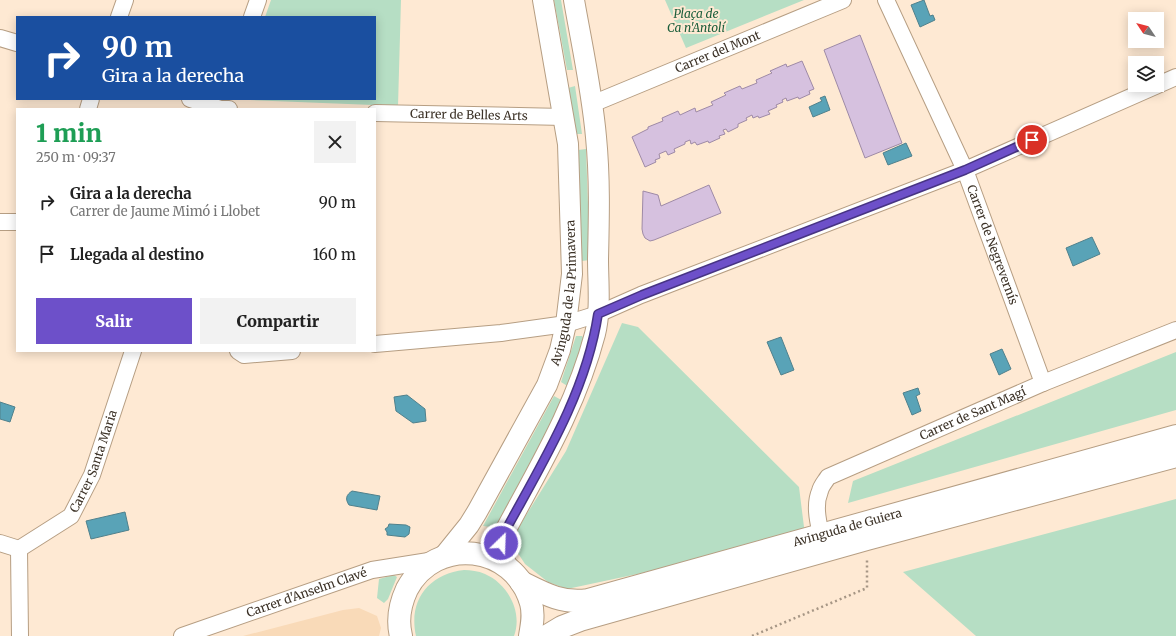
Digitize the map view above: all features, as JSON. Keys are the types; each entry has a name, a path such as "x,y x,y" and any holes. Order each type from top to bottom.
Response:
{"main road":[{"name":"Avinguda de Guiera","path":"439,558 456,553 476,553 495,559 541,592 562,600 588,600 1176,436"},
{"name":"Avinguda de Guiera","path":"547,636 562,627 580,620 1176,456"},
{"path":"400,634 399,616 402,600 411,582 420,571 439,558"},
{"path":"514,574 531,603 532,622 530,636"}],"street":[{"path":"119,16 125,0"},
{"path":"252,16 258,0"},
{"name":"Avinguda de la Primavera","path":"439,558 473,518 547,385 560,350 566,324 572,274 568,144 543,0"},
{"path":"514,574 502,554 501,543 503,535 569,409 588,358 598,314 599,211 596,139 592,104 574,0"},
{"name":"Carrer del Mont","path":"592,104 843,0"},
{"name":"Carrer de Negrevernís","path":"886,0 965,170 1043,382"},
{"path":"0,38 16,43"},
{"path":"376,344 501,333 566,324 598,314 642,295 965,170 1176,78"},
{"path":"193,100 218,108"},
{"name":"Carrer de Belles Arts","path":"376,113 564,117"},
{"path":"0,222 16,222"},
{"name":"Carrer de Sant Magí","path":"821,535 818,523 817,506 819,491 828,477 1043,382 1176,330"},
{"name":"Carrer Santa Maria","path":"19,549 71,516 92,475 133,352"},
{"path":"240,352 244,355 280,352"},
{"path":"0,543 19,549 20,636"},
{"name":"Carrer d'Anselm Clavé","path":"182,636 372,570 439,558"}],"path":[{"path":"752,636 867,588 867,540"}],"shaded area":[{"path":"359,608 377,616 381,628 379,636 243,636 343,610"}],"green space":[{"path":"271,0 401,0 398,106 250,100 376,100 376,16 265,16"},
{"path":"554,0 561,0 573,70 567,70"},
{"name":"Plaça de Ca n'Antolí","path":"665,0 804,0 686,48"},
{"path":"575,86 582,134 576,134 568,88"},
{"path":"586,149 590,260 582,261 578,150"},
{"path":"622,323 638,327 799,487 805,535 736,553 567,589 548,582 525,564 510,541 566,451"},
{"path":"576,336 582,336 584,339 569,387 561,382"},
{"path":"1176,352 1176,410 848,503 853,481"},
{"path":"554,396 565,402 498,528 483,526"},
{"path":"1176,499 1176,636 976,636 903,572"},
{"path":"464,570 485,574 507,592 515,608 516,627 514,636 416,636 414,623 415,611 418,600 424,591 431,583 441,577"},
{"path":"394,575 397,577 388,599 384,603 377,598 379,579"}],"water":[{"path":"924,0 930,16 933,15 935,20 920,27 911,5"},
{"path":"825,96 830,110 813,117 809,107 822,101 820,98"},
{"path":"906,143 912,156 888,165 883,153"},
{"path":"1092,237 1100,254 1073,266 1066,248"},
{"path":"781,337 794,370 781,375 767,342"},
{"path":"1002,349 1011,369 999,375 990,354"},
{"path":"918,388 920,394 916,396 921,411 912,415 903,393"},
{"path":"407,395 425,409 426,421 413,423 396,411 394,397"},
{"path":"0,402 15,407 10,422 0,419"},
{"path":"352,491 380,496 377,510 349,505 347,497"},
{"path":"125,512 129,530 91,539 86,521"},
{"path":"389,524 406,525 410,527 409,534 405,537 387,535 385,529"}],"building":[{"path":"860,35 902,143 865,158 824,50"},
{"path":"802,61 814,89 809,91 810,94 799,99 798,97 787,101 786,98 782,100 783,102 776,105 777,107 768,111 770,114 759,118 758,116 753,118 752,115 746,118 747,120 738,124 738,127 728,132 726,129 723,130 725,134 709,143 708,141 697,145 695,142 691,144 690,140 685,142 685,144 674,149 675,152 668,155 666,151 659,154 660,158 655,160 656,162 645,167 632,137 648,129 648,127 663,121 662,118 678,111 680,115 695,108 696,112 713,105 711,102 726,95 724,93 740,86 742,89 757,83 756,80 772,73 770,71 786,64 787,67"},
{"path":"709,185 721,213 654,240 650,241 645,238 642,229 643,191 658,195 661,206"}],"route":[{"path":"501,543 503,535 560,428 574,397 588,358 598,314 642,295 965,170 1032,140"}]}
